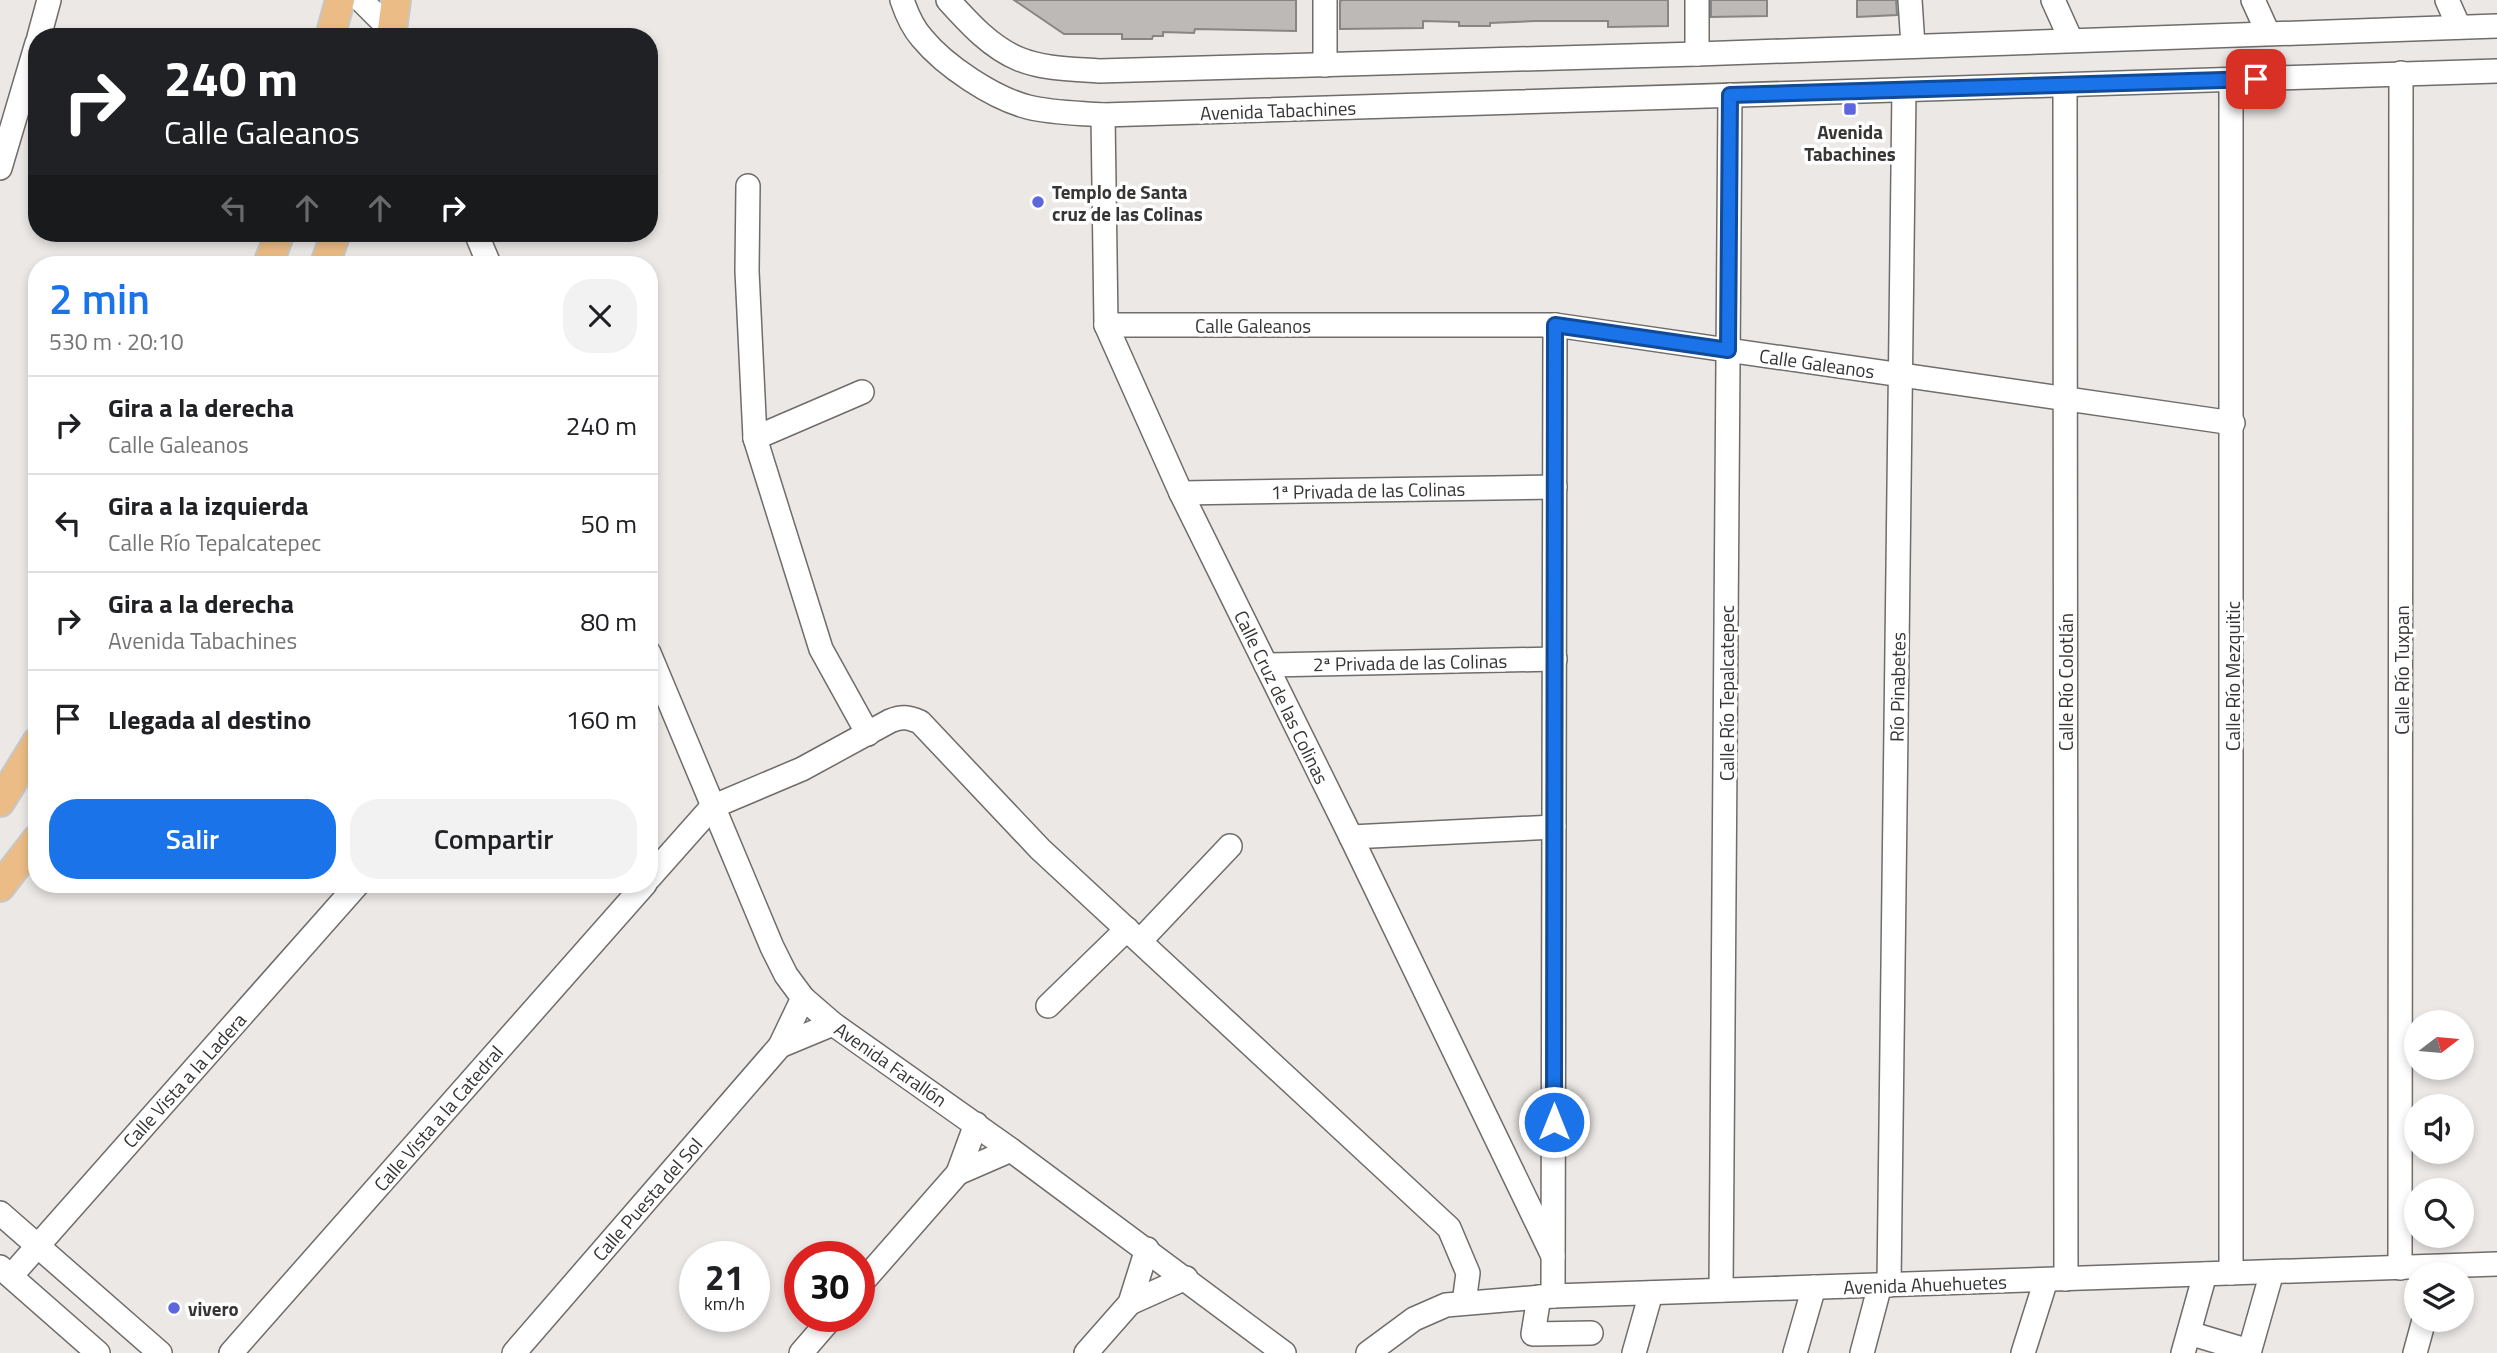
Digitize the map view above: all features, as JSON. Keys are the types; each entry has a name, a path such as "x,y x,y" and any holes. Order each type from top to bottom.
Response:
{"main road":[{"path":"332,28 340,0"},
{"path":"393,28 396,0"},
{"path":"0,802 28,756"},
{"path":"0,887 28,851"}],"street":[{"path":"41,28 49,0"},
{"path":"361,0 386,28"},
{"name":"Avenida Tabachines","path":"902,0 920,36 940,57 984,88 1006,100 1030,108 1103,115 2497,71"},
{"path":"948,0 993,44 1018,59 1044,65 1099,71 1697,54 2497,26"},
{"path":"1325,0 1325,65"},
{"path":"1696,0 1697,54"},
{"path":"1910,0 1913,46"},
{"path":"2053,0 2071,40"},
{"path":"2253,0 2268,33"},
{"path":"2447,0 2459,27"},
{"path":"0,168 28,73"},
{"name":"Calle Río Tuxpan","path":"2400,1268 2401,73"},
{"name":"Calle Río Mezquitic","path":"2231,80 2231,1273"},
{"name":"Calle Río Colotlán","path":"2024,1353 2056,1279 2065,399 2065,85"},
{"name":"Río Pinabetes","path":"1862,1353 1885,1285 1904,90"},
{"name":"Calle Río Tepalcatepec","path":"1721,1290 1730,95"},
{"name":"Calle Cruz de las Colinas","path":"1103,115 1106,324 1181,493 1351,836 1553,1256"},
{"path":"748,186 747,271 755,438 821,649 869,734"},
{"name":"Calle Galeanos","path":"1106,324 1555,325 2233,423"},
{"path":"1555,325 1553,1256 1546,1297 1522,1333 1591,1334"},
{"path":"755,438 862,392"},
{"name":"1ª Privada de las Colinas","path":"1181,493 1555,487"},
{"name":"2ª Privada de las Colinas","path":"1266,665 1555,659"},
{"name":"Avenida Farallón","path":"658,675 772,947 786,975 803,998 833,1024 1011,1150 1284,1353"},
{"path":"658,868 712,807 802,769 899,717 909,718 928,728 1040,849 1449,1228 1468,1273 1464,1303"},
{"path":"1351,836 1554,827"},
{"path":"1048,1006 1134,935 1230,846"},
{"name":"Calle Vista a la Ladera","path":"5,1272 38,1246 350,893"},
{"name":"Calle Vista a la Catedral","path":"231,1353 637,893"},
{"name":"Calle Puesta del Sol","path":"514,1353 780,1046 803,998"},
{"name":"Calle Puesta del Sol","path":"780,1046 833,1024"},
{"path":"875,1268 958,1173 975,1124"},
{"path":"958,1173 1011,1150"},
{"path":"0,1213 160,1353"},
{"path":"1086,1353 1130,1303 1147,1250"},
{"name":"Avenida Ahuehuetes","path":"2474,1266 2497,1264"},
{"name":"Avenida Ahuehuetes","path":"1368,1353 1414,1319 1446,1305 1464,1303 1721,1290 2404,1268"},
{"path":"5,1272 98,1353"},
{"path":"2205,1274 2186,1343 2249,1352 2272,1272"},
{"path":"1130,1303 1186,1278"},
{"path":"1795,1353 1814,1287"},
{"path":"1634,1353 1651,1293"},
{"path":"801,1353 819,1332"},
{"path":"2415,1353 2421,1332"}],"building":[{"path":"1014,0 1296,0 1296,31 1195,29 1194,33 1163,32 1163,36 1153,36 1152,39 1122,39 1122,34 1064,34"},
{"path":"1343,0 1668,0 1668,26 1608,27 1608,21 1535,21 1459,26 1459,22 1423,21 1423,28 1340,29 1340,1"},
{"path":"1711,0 1767,0 1767,16 1711,17"},
{"path":"1857,0 1896,0 1897,15 1857,17"}],"place":[{"name":"Avenida Tabachines","path":"1850,109"},
{"name":"Templo de Santa cruz de las Colinas","path":"1038,202"},
{"name":"vivero","path":"174,1308"}],"route":[{"path":"1554,1122 1555,325 1728,350 1730,95 2256,79"}]}
